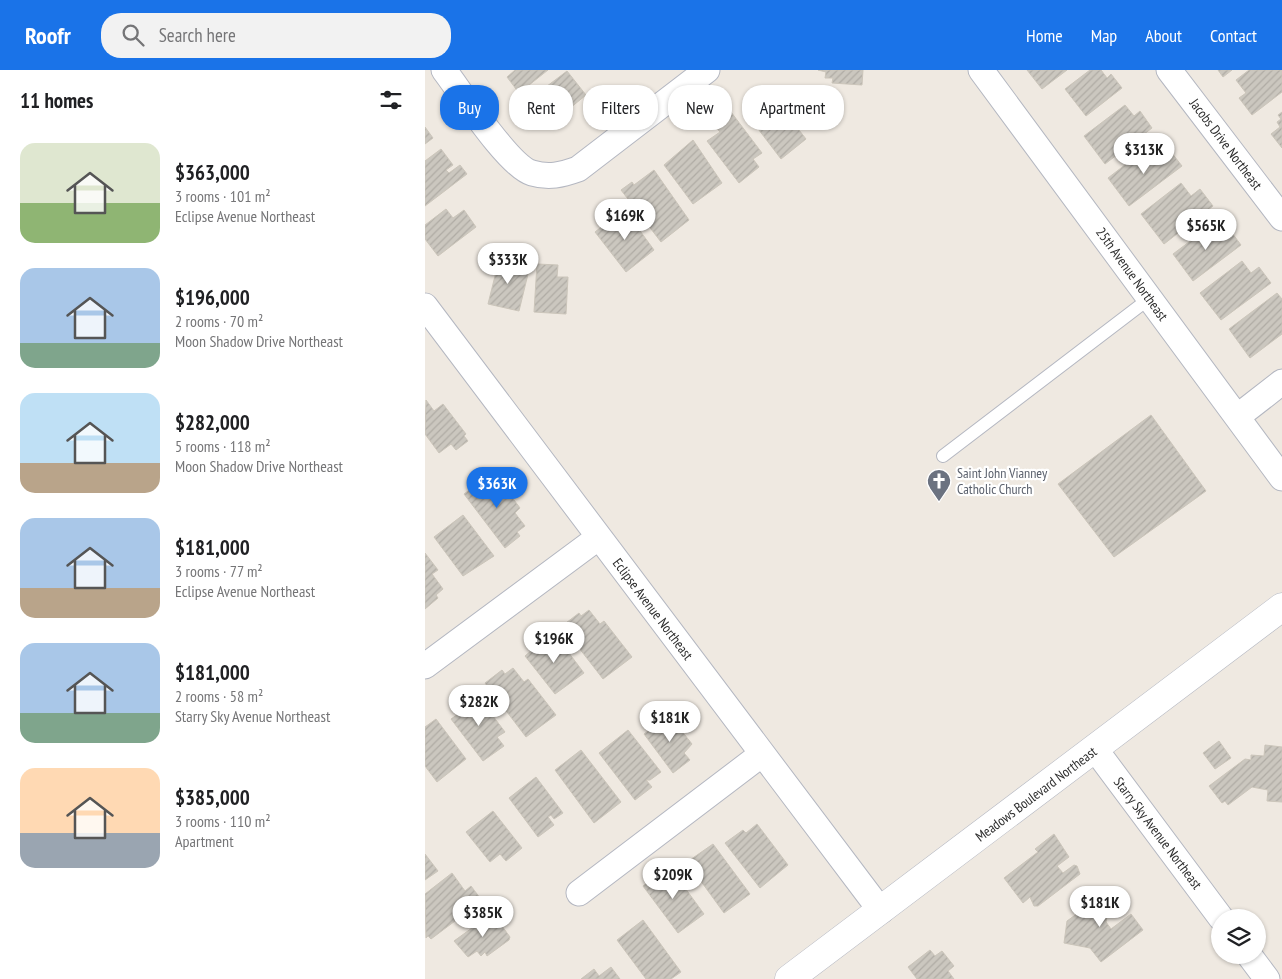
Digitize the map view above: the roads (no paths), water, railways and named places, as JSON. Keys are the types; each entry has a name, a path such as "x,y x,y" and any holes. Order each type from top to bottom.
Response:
{"street":[{"path":"444,70 509,156 530,172 556,177 577,169 707,70"},
{"name":"25th Avenue Northeast","path":"981,70 1282,478"},
{"name":"Jacobs Drive Northeast","path":"1169,70 1282,218"},
{"name":"Eclipse Avenue Northeast","path":"425,306 433,332 599,537 881,911"},
{"path":"1237,417 1282,382"},
{"path":"425,666 599,537"},
{"name":"Meadows Boulevard Northeast","path":"789,979 1282,607"},
{"name":"Starry Sky Avenue Northeast","path":"1095,749 1214,909"},
{"path":"579,893 762,754"},
{"path":"1256,964 1267,979"}],"lane":[{"path":"943,456 1150,298"}],"place":[{"name":"Saint John Vianney Catholic Church","path":"939,502"}]}
